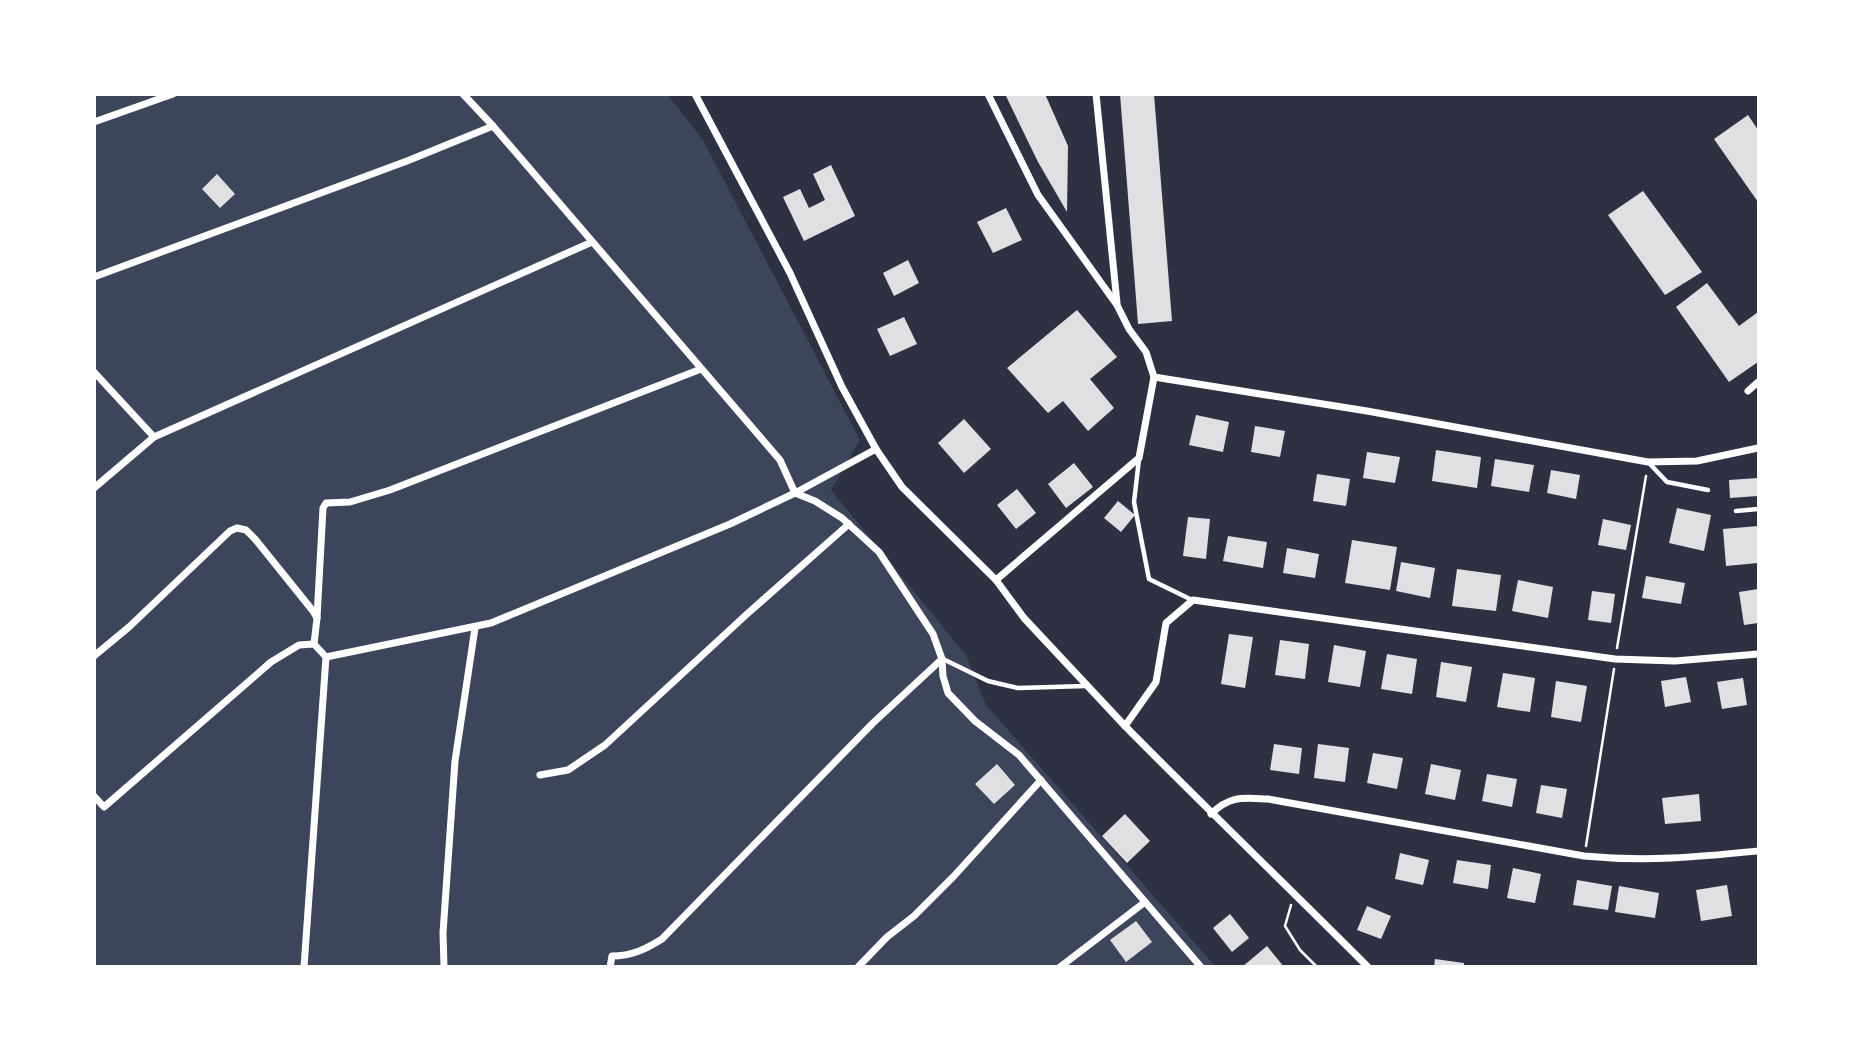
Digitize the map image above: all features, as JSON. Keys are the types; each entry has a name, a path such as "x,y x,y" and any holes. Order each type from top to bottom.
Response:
{"street":[{"path":"94,122 173,94"},
{"path":"463,94 779,460 795,493 815,501 849,524 879,552 933,634 942,659 948,694 975,721 1019,755 1201,967"},
{"path":"695,94 790,273 842,387 876,449 902,487 996,580 1024,618 1125,726 1368,967"},
{"path":"988,94 1038,195 1117,305 1129,330 1146,352 1154,376 1139,458 996,580"},
{"path":"1096,94 1117,305"},
{"path":"94,277 407,161 493,126"},
{"path":"94,488 154,437 592,242"},
{"path":"304,967 326,657 314,644 323,508 326,503 350,502 390,490 701,369"},
{"path":"94,372 154,437"},
{"path":"1154,376 1648,462 1697,461 1759,449"},
{"path":"1748,391 1759,382"},
{"path":"326,657 475,628 504,618 658,556 795,493 876,449"},
{"path":"540,775 568,771 605,746 849,524"},
{"path":"94,656 129,627 230,531 237,528 246,530 255,539 317,618"},
{"path":"1125,726 1156,682 1166,623 1193,600 1615,659 1675,661 1759,654"},
{"path":"444,967 443,933 455,761 475,628"},
{"path":"94,796 104,807 271,662 299,645 314,644"},
{"path":"610,967 612,956 645,950 662,939 873,723 942,659"},
{"path":"858,967 887,937 915,916 954,876 1041,779"},
{"path":"1211,814 1222,802 1237,798 1268,799 1584,856 1670,860 1759,852"},
{"path":"1060,967 1145,902"}],"lane":[{"path":"1139,458 1134,502 1149,579 1193,600"},
{"path":"1648,462 1667,482 1707,490"},
{"path":"1736,511 1759,509"},
{"path":"942,659 988,681 1018,688 1087,686"}],"path":[{"path":"1295,893 1285,926 1300,950 1317,967"}],"shaded area":[{"path":"94,95 668,95 703,140 860,440 831,490 966,655 986,705 1215,966 95,966"}],"building":[{"path":"1005,94 1045,94 1068,146 1067,212 1038,162"},
{"path":"1120,94 1154,94 1172,321 1138,324"},
{"path":"1748,115 1758,130 1758,202 1714,139"},
{"path":"831,165 855,216 804,241 783,197 800,189 809,208 825,200 813,174"},
{"path":"217,174 235,194 220,208 202,189"},
{"path":"1643,191 1702,272 1665,295 1608,215"},
{"path":"1006,208 1022,240 993,253 977,222"},
{"path":"908,260 919,283 894,296 883,273"},
{"path":"1707,283 1739,326 1758,312 1758,362 1729,382 1676,307"},
{"path":"1077,310 1117,357 1090,379 1114,408 1088,431 1063,401 1048,413 1007,368"},
{"path":"904,317 917,344 890,356 877,329"},
{"path":"1196,415 1229,422 1223,452 1189,445"},
{"path":"964,419 991,449 964,473 938,443"},
{"path":"1255,426 1285,431 1280,457 1251,452"},
{"path":"1436,450 1481,457 1477,488 1432,481"},
{"path":"1367,452 1400,457 1395,483 1363,478"},
{"path":"1495,459 1534,465 1529,492 1491,486"},
{"path":"1074,463 1093,487 1066,508 1048,484"},
{"path":"1551,470 1580,475 1576,499 1547,493"},
{"path":"1317,474 1350,479 1346,506 1313,501"},
{"path":"1758,478 1758,496 1730,498 1729,480"},
{"path":"1017,489 1036,513 1016,529 997,505"},
{"path":"1118,501 1135,515 1121,532 1104,518"},
{"path":"1677,508 1711,515 1704,551 1669,543"},
{"path":"1188,517 1210,519 1206,559 1183,556"},
{"path":"1603,519 1631,525 1626,550 1598,545"},
{"path":"1758,526 1758,563 1726,566 1723,529"},
{"path":"1228,536 1267,542 1263,568 1223,561"},
{"path":"1352,540 1397,547 1390,590 1345,583"},
{"path":"1287,548 1319,554 1315,578 1283,573"},
{"path":"1401,562 1435,568 1430,598 1396,591"},
{"path":"1457,569 1501,575 1496,611 1452,606"},
{"path":"1646,576 1685,583 1681,604 1642,598"},
{"path":"1518,580 1553,587 1548,618 1512,611"},
{"path":"1758,589 1758,623 1744,625 1739,592"},
{"path":"1592,591 1615,594 1611,623 1588,620"},
{"path":"1229,634 1253,637 1245,688 1221,684"},
{"path":"1280,640 1309,644 1305,679 1275,675"},
{"path":"1334,645 1366,651 1360,687 1328,682"},
{"path":"1387,654 1417,659 1412,694 1381,689"},
{"path":"1441,662 1472,667 1466,702 1436,697"},
{"path":"1503,673 1535,678 1530,712 1497,707"},
{"path":"1686,677 1691,702 1665,707 1661,681"},
{"path":"1743,678 1747,705 1722,709 1717,682"},
{"path":"1556,681 1587,686 1581,722 1551,717"},
{"path":"1274,744 1302,748 1299,774 1270,770"},
{"path":"1318,744 1349,748 1345,782 1314,778"},
{"path":"1373,753 1403,758 1397,789 1367,783"},
{"path":"997,764 1015,785 994,804 975,784"},
{"path":"1431,764 1461,770 1455,800 1425,794"},
{"path":"1487,774 1517,779 1512,807 1482,801"},
{"path":"1541,785 1567,789 1562,818 1536,813"},
{"path":"1699,794 1701,821 1665,824 1662,798"},
{"path":"1125,814 1150,841 1127,863 1102,836"},
{"path":"1400,853 1429,860 1423,885 1395,879"},
{"path":"1457,860 1491,865 1488,889 1453,883"},
{"path":"1513,868 1541,874 1535,903 1507,898"},
{"path":"1577,880 1612,886 1608,910 1573,905"},
{"path":"1727,885 1732,916 1701,921 1696,890"},
{"path":"1619,886 1659,893 1655,918 1615,912"},
{"path":"1367,906 1391,916 1381,939 1357,930"},
{"path":"1230,914 1249,938 1232,952 1213,928"},
{"path":"1136,921 1152,942 1126,962 1110,940"},
{"path":"1267,946 1284,967 1242,967"},
{"path":"1435,959 1464,963 1464,967 1434,967"}]}
